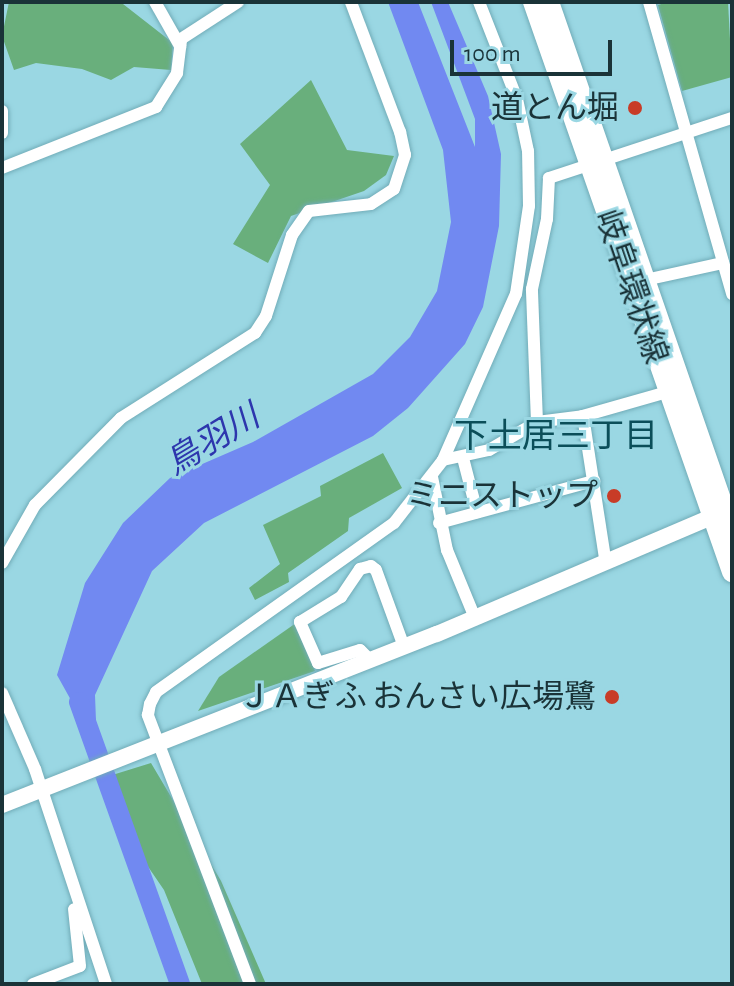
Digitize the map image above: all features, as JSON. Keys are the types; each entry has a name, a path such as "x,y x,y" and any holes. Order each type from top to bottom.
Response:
{"main road":[{"name":"岐阜環状線","path":"533,2 645,280 722,512 732,572"},
{"name":"岐阜環状線","path":"549,2 667,392 732,531"}],"street":[{"path":"155,2 180,46"},
{"path":"2,168 156,107 177,73 181,39 238,2"},
{"path":"2,563 35,505 121,418 255,333 266,316 292,235 309,211 371,204 394,189 405,155 400,132 351,2"},
{"path":"250,984 154,746 148,715 156,692 394,523 443,460 516,294 529,206 528,151 517,99 479,2"},
{"path":"649,2 732,294"},
{"path":"2,111 2,133"},
{"path":"537,422 532,289 549,178 732,118"},
{"path":"645,280 723,263"},
{"path":"443,460 463,458 511,439 537,422 583,416 667,392"},
{"path":"583,416 605,558"},
{"path":"463,458 477,512"},
{"path":"432,477 439,523 475,618"},
{"path":"439,523 594,481"},
{"path":"2,805 404,647 605,558 722,512"},
{"path":"370,660 360,650 318,663 300,622 341,597 360,569 371,566 376,570 404,647"},
{"path":"2,693 35,769 106,984"},
{"path":"33,984 80,966 73,881"}],"green space":[{"path":"9,2 123,4 173,43 171,70 134,67 111,80 82,69 36,63 14,70 2,36"},
{"path":"668,2 728,2 732,77 682,91 658,5"},
{"path":"311,80 347,150 394,156 386,175 364,191 291,216 268,263 233,244 270,185 240,144"},
{"path":"383,453 402,488 349,518 348,531 288,573 289,582 255,600 249,588 280,564 263,525 321,496 320,486"},
{"path":"296,623 315,671 198,711 219,677"},
{"path":"151,763 221,881 266,984 202,984 164,890 138,852 109,776"}],"water":[{"path":"388,2 418,2 475,147 475,119 431,2 448,2 488,96 501,154 499,226 483,307 465,344 408,408 373,436 204,523 152,571 95,695 97,747 57,675 85,583 123,523 170,478 253,442 373,374 410,337 437,291 451,222 443,150"}],"waterway":[{"name":"鳥羽川","path":"79,702 180,984"}],"place":[{"name":"道とん堀","path":"635,108"},
{"name":"ミニストップ","path":"614,496"},
{"name":"ＪＡぎふ おんさい広場鷺","path":"612,697"}],"district":[{"name":"下土居三丁目","path":"556,438"}]}
